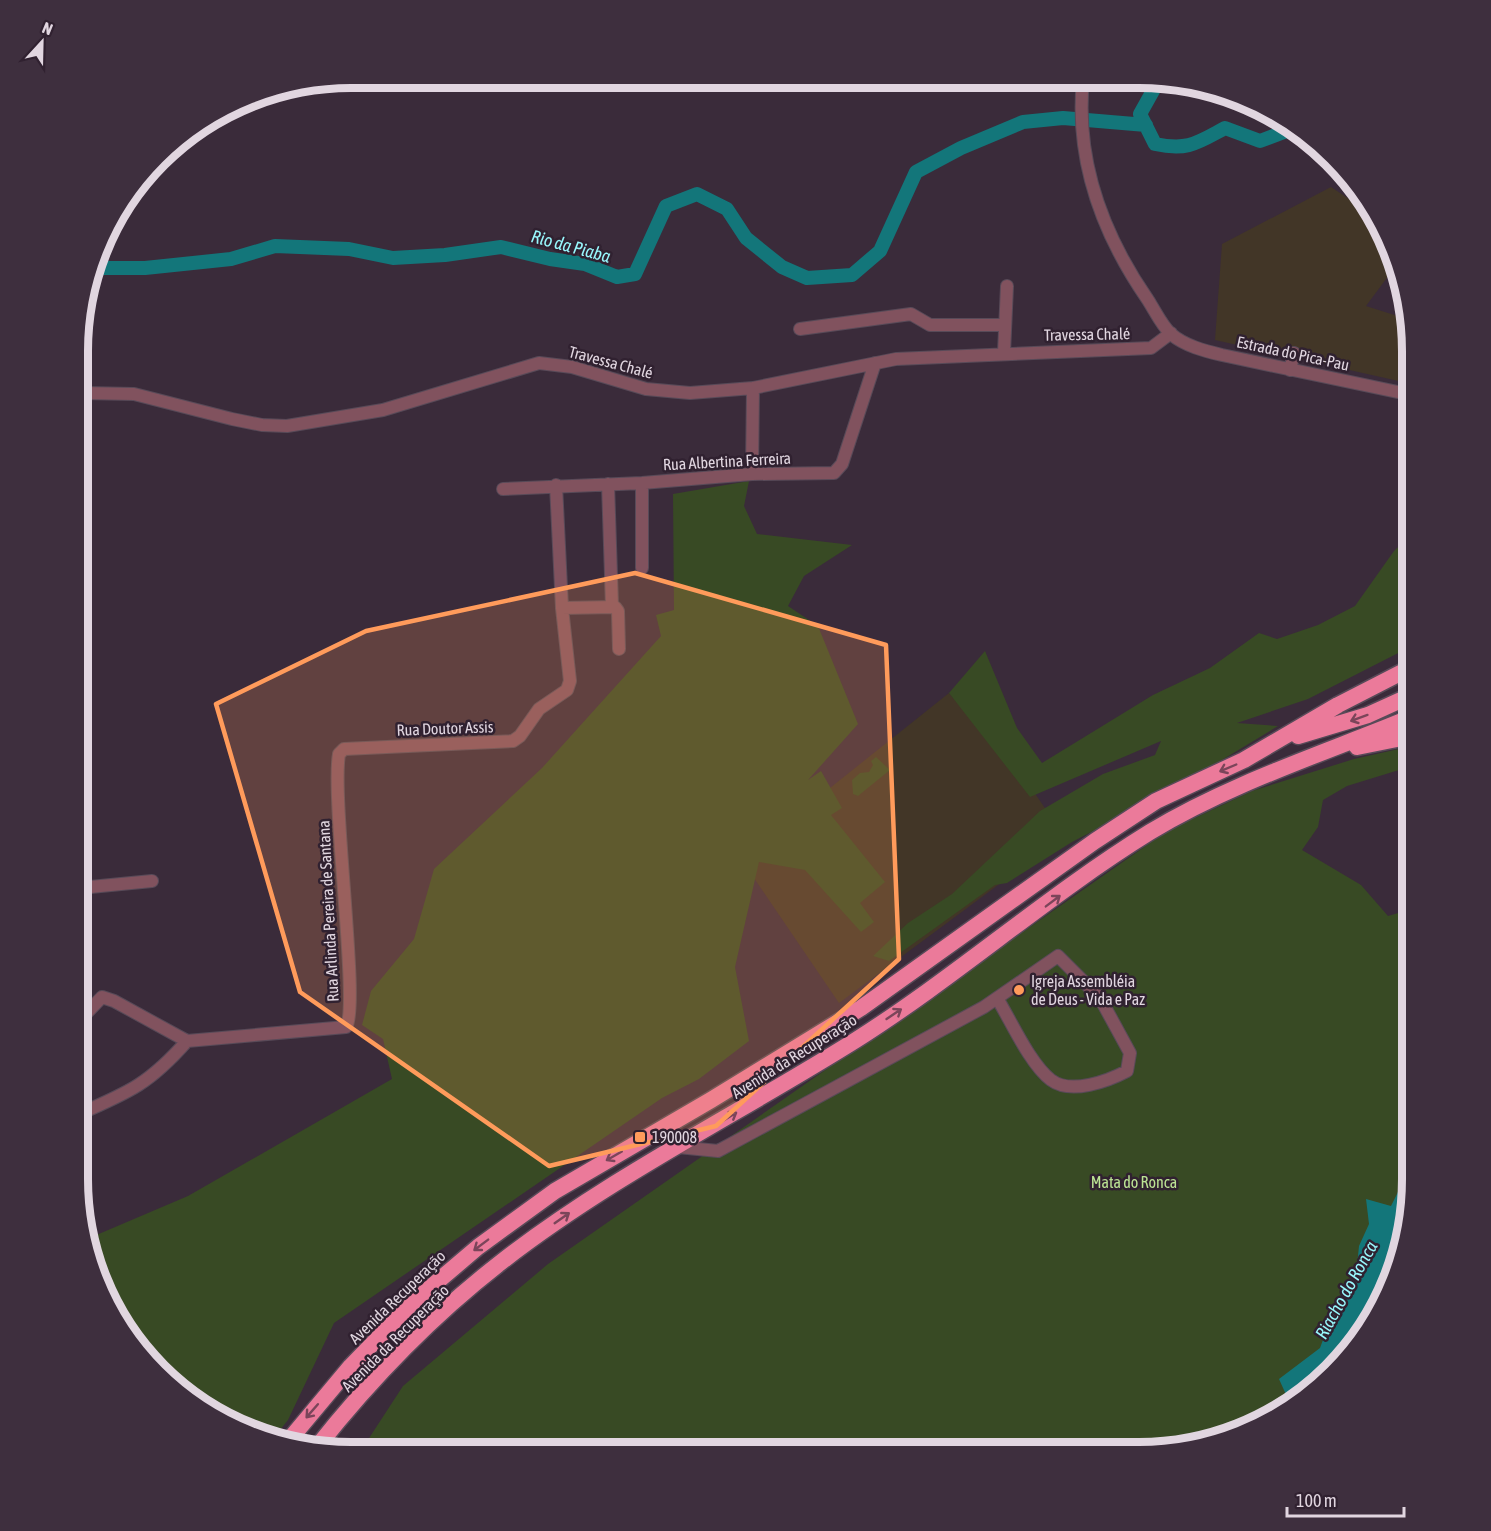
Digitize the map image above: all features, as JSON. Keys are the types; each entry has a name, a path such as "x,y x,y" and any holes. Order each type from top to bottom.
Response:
{"highway":[{"path":"1280,741 1357,695 1402,672"},
{"path":"1280,741 1342,724 1402,699"},
{"path":"1329,751 1402,721"},
{"path":"1329,751 1402,738"},
{"name":"Avenida Recuperação","path":"293,1436 351,1366 411,1304 478,1247 545,1198 711,1100 878,996 1095,841 1156,801 1280,741"},
{"name":"Avenida da Recuperação","path":"323,1441 408,1345 482,1278 579,1207 858,1038 1011,932 1110,858 1152,831 1228,791 1329,751"}],"street":[{"path":"1082,88 1081,133 1099,206 1115,246 1133,279 1171,333"},
{"path":"1004,353 1007,286"},
{"path":"800,329 911,314 930,325 1005,325"},
{"name":"Travessa Chalé","path":"88,393 134,394 232,419 262,425 286,426 383,410 539,363 572,367 646,389 668,393 753,388 875,363 931,355 1143,349 1158,345 1171,333"},
{"name":"Estrada do Pica-Pau","path":"1171,333 1197,349 1402,393"},
{"path":"1290,370 1293,353"},
{"name":"Rua Albertina Ferreira","path":"502,489 642,483 752,474 838,472 875,363"},
{"path":"752,474 753,388"},
{"path":"642,483 642,568"},
{"path":"608,484 614,606 618,611 619,649"},
{"path":"556,485 562,608 614,606"},
{"name":"Rua Doutor Assis","path":"353,748 513,741 520,736 539,709 567,690 569,669 562,608"},
{"name":"Rua Arlinda Pereira de Santana","path":"187,1041 339,1029 346,1027 349,1023 338,757 344,749 353,748"},
{"path":"88,887 152,881"},
{"path":"678,1147 718,1151 997,998 1058,956 1100,998 1130,1053 1127,1071 1110,1080 1072,1086 1053,1082 1041,1070 997,998"},
{"path":"88,1010 98,999 107,997 187,1041 155,1075 140,1086 88,1110"}],"highlighted area":[{"path":"635,573 886,645 899,959 716,1126 549,1166 300,992 216,704 366,631"}],"shaded area":[{"path":"1331,187 1358,205 1375,235 1391,273 1366,306 1400,317 1402,382 1215,340 1222,244"},
{"path":"949,693 1036,795 1064,836 839,1003 741,859"}],"green space":[{"path":"749,481 744,506 757,534 852,545 804,576 788,606 818,626 858,724 808,780 821,771 842,808 831,815 885,882 860,903 874,922 861,932 805,870 759,862 735,967 749,1041 699,1079 662,1098 334,1323 288,1420 278,1432 235,1415 191,1388 165,1366 143,1340 116,1296 102,1264 95,1236 188,1196 392,1079 383,1039 362,1025 371,991 414,939 434,869 542,768 661,636 656,615 674,610 673,494"},
{"path":"1402,543 1402,651 1308,699 1237,723 1278,726 1174,789 1072,842 1007,883 995,885 889,961 873,956 908,923 952,894 1040,811 1103,774 1155,755 1161,741 1030,797 949,693 985,651 1017,728 1042,763 1153,695 1210,668 1259,633 1277,639 1318,625 1355,606 1394,551"},
{"name":"Mata do Ronca","path":"1402,748 1402,769 1347,786 1323,800 1318,827 1302,850 1361,885 1388,916 1402,912 1402,1197 1394,1248 1367,1311 1348,1340 1326,1366 1286,1398 1224,1429 1208,1434 1157,1442 367,1442 403,1386 548,1264 1167,831 1252,791 1354,759"},
{"path":"876,757 890,770 858,796 853,794 852,780 860,773 869,772 873,765 871,761"}],"water":[{"name":"Riacho do Ronca","path":"1402,1174 1402,1197 1394,1248 1367,1311 1348,1340 1326,1366 1287,1397 1279,1379 1320,1348 1331,1318 1357,1266 1359,1246 1369,1224 1366,1199 1391,1206 1400,1188"}],"waterway":[{"path":"1154,89 1140,114 1155,144 1184,146 1207,138 1225,128 1260,141 1284,132"},
{"name":"Rio da Piaba","path":"102,268 145,268 231,259 275,246 349,249 393,258 445,255 501,247 550,259 585,264 617,277 635,274 666,206 697,194 727,209 746,238 782,267 807,278 852,275 880,251 916,172 961,148 1023,122 1063,118 1146,125"}],"place":[{"name":"Igreja Assembléia de Deus - Vida e Paz","path":"1019,990"},
{"name":"190008","path":"640,1137"}]}
